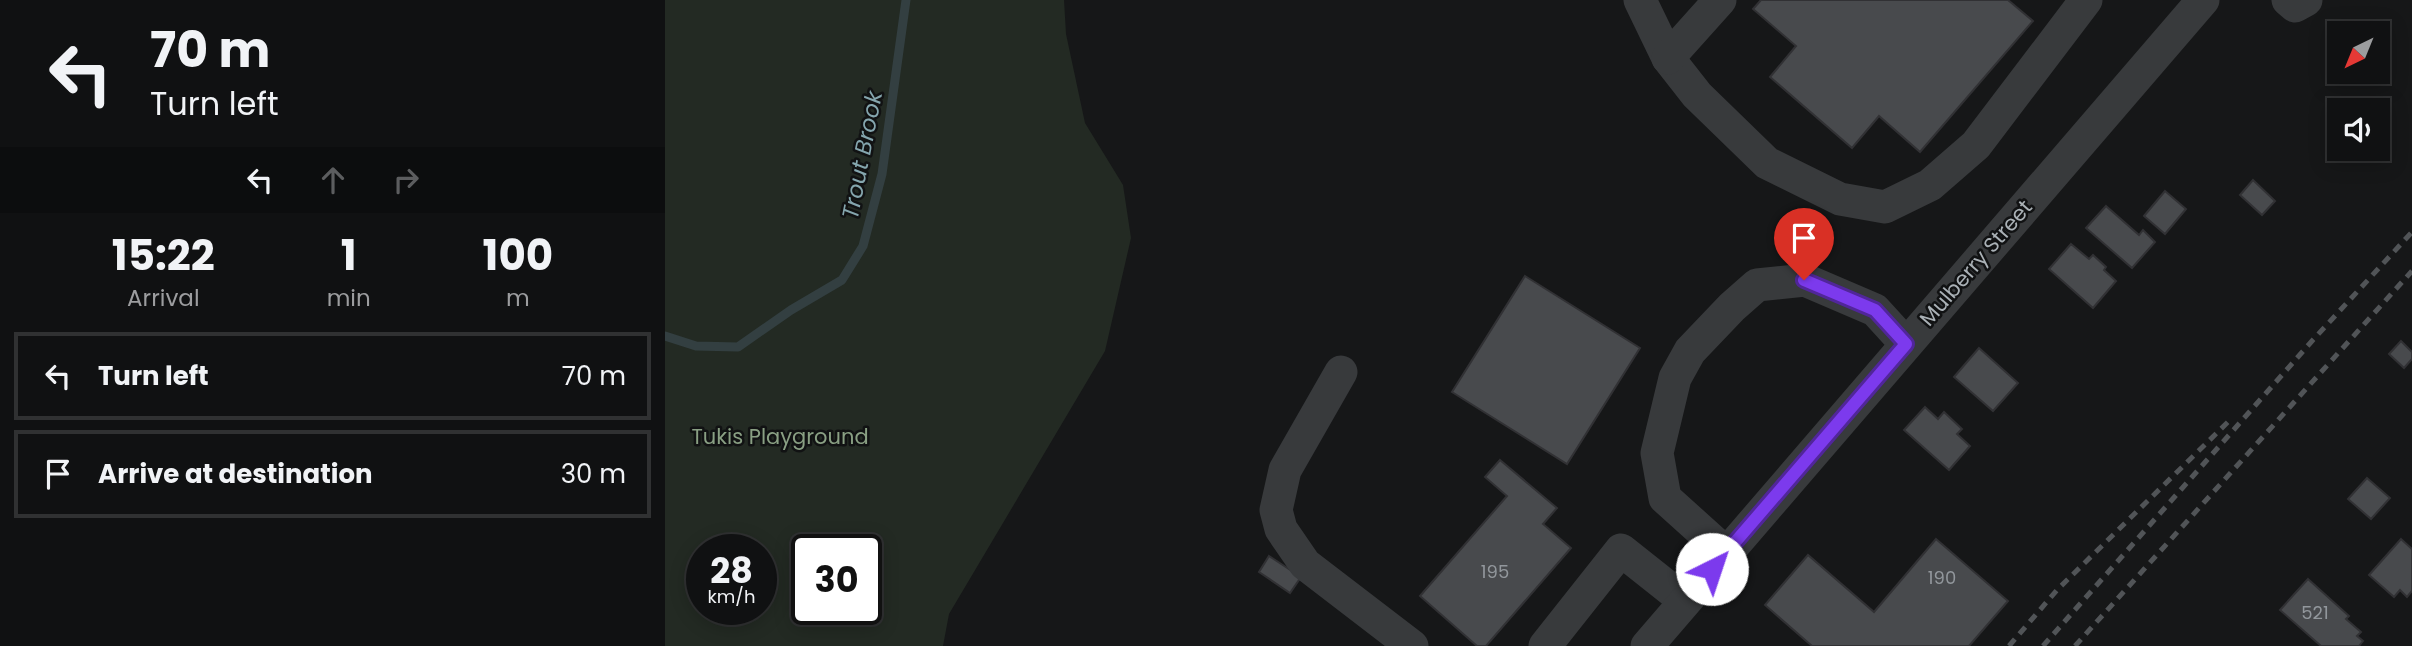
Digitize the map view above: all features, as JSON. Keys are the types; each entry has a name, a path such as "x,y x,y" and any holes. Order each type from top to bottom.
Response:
{"street":[{"path":"1640,0 1668,58 1697,95 1767,163 1840,199 1885,207 1930,185 1976,145 2086,0"},
{"path":"1668,58 1720,0"},
{"name":"Mulberry Street","path":"1666,622 2203,0"},
{"path":"1726,553 1665,498 1657,453 1675,379 1690,351 1732,306 1757,285 1804,280 1875,310 1906,344"},
{"path":"1341,372 1285,470 1276,510 1278,520 1305,565 1412,646"},
{"path":"1545,646 1621,550 1666,622"}],"green space":[{"name":"Tukis Playground","path":"665,0 1064,0 1066,34 1085,123 1123,185 1131,238 1105,351 949,614 943,646 665,646"}],"building":[{"path":"1761,0 2008,0 2033,21 1920,152 1879,116 1852,148 1770,77 1796,46 1753,9"},
{"path":"2253,180 2275,201 2262,215 2240,195"},
{"path":"2165,191 2186,209 2165,234 2144,216"},
{"path":"2106,206 2139,235 2143,230 2155,242 2132,268 2086,228"},
{"path":"2071,244 2089,259 2093,255 2116,281 2093,308 2049,269"},
{"path":"1525,276 1640,348 1567,464 1452,392"},
{"path":"2401,341 2412,352 2412,359 2404,368 2389,354"},
{"path":"1979,348 2018,383 1993,411 1954,377"},
{"path":"1925,407 1938,419 1944,412 1962,429 1957,434 1970,446 1949,470 1904,430"},
{"path":"1500,460 1557,508 1543,524 1571,548 1486,646 1477,646 1420,596 1507,496 1485,477"},
{"path":"2367,478 2390,498 2371,519 2348,499"},
{"path":"1936,539 2008,601 1969,646 1812,646 1765,605 1808,555 1874,612"},
{"path":"2401,539 2412,549 2412,591 2407,597 2400,590 2394,597 2369,575"},
{"path":"1269,556 1301,577 1290,593 1259,572"},
{"path":"2308,579 2349,616 2346,619 2361,632 2357,636 2363,641 2359,646 2321,646 2280,610"}],"waterway":[{"name":"Trout Brook","path":"665,336 696,346 738,347 791,310 842,280 863,246 882,174 906,0"}],"railway":[{"path":"2043,646 2312,341 2412,232"},
{"path":"2075,646 2412,271"},
{"path":"2009,646 2057,590 2229,421"}],"route":[{"path":"1712,569 1906,344 1875,310 1804,280"}]}
